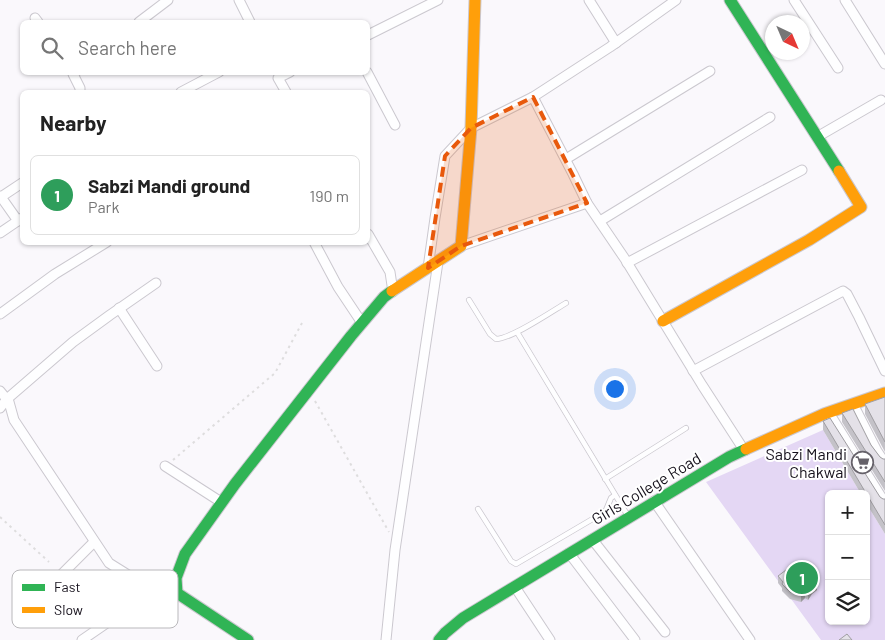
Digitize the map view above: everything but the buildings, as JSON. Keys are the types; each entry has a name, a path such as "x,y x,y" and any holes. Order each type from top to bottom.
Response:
{"street":[{"path":"142,20 168,0"},
{"path":"239,0 249,20"},
{"path":"370,34 438,0"},
{"path":"461,246 470,128 475,0"},
{"path":"589,0 616,43"},
{"path":"386,640 396,544 433,265 435,218 444,156 470,128 533,97 616,43 676,0"},
{"path":"663,321 809,240 861,208 730,0"},
{"path":"794,0 838,68"},
{"path":"845,0 885,64"},
{"path":"566,159 710,70"},
{"path":"75,75 80,90"},
{"path":"185,90 213,75"},
{"path":"276,75 285,90"},
{"path":"369,75 395,125"},
{"path":"533,97 587,203 627,263 744,450"},
{"path":"817,137 881,100"},
{"path":"600,221 770,117"},
{"path":"627,263 802,170"},
{"path":"0,233 20,219 0,197 20,184"},
{"path":"178,573 185,554 221,502 384,297 461,246 587,203"},
{"path":"370,237 390,272 393,292"},
{"path":"0,314 55,274 102,245"},
{"path":"316,245 338,287 362,323"},
{"path":"0,408 73,342 156,283"},
{"path":"693,371 843,291 847,294 885,371"},
{"path":"119,308 157,366"},
{"path":"0,391 9,402 14,420 94,542 109,563 120,570"},
{"name":"Girls College Road","path":"439,640 464,618 729,457 829,413 885,393"},
{"path":"853,404 885,463"},
{"path":"829,413 885,503"},
{"path":"165,466 221,502"},
{"path":"654,502 748,637 738,640"},
{"path":"592,539 665,632"},
{"path":"66,570 94,542"},
{"path":"569,553 635,640"},
{"path":"515,587 550,640"},
{"path":"178,594 248,640"},
{"path":"82,640 99,628"}],"lane":[{"path":"469,300 490,334 496,339 517,332 566,303"},
{"path":"517,332 629,517"},
{"path":"605,479 686,428"},
{"path":"478,509 511,561 516,564 606,510 611,498 615,494"}],"path":[{"path":"165,466 275,373 302,323"},
{"path":"309,390 396,544"},
{"path":"0,517 49,562"}],"highlighted area":[{"path":"533,97 587,203 461,246 428,268 445,156 471,128"}],"shaded area":[{"path":"823,430 859,490 825,490 825,625 870,625 870,510 885,534 885,640 821,640 706,482"}],"traffic: fast":[{"path":"730,0 839,171"},
{"path":"178,573 185,554 235,484 351,336 384,297 392,291"},
{"path":"439,640 463,618 729,457 746,449"},
{"path":"178,594 248,640"}],"traffic: slow":[{"path":"392,291 461,246 471,128 475,0"},
{"path":"663,321 809,240 861,207 839,171"},
{"path":"746,449 824,414 885,393"}],"place":[{"name":"Sabzi Mandi Chakwal","path":"863,462"},
{"name":"Sabzi Mandi ground","path":"802,578"}]}
